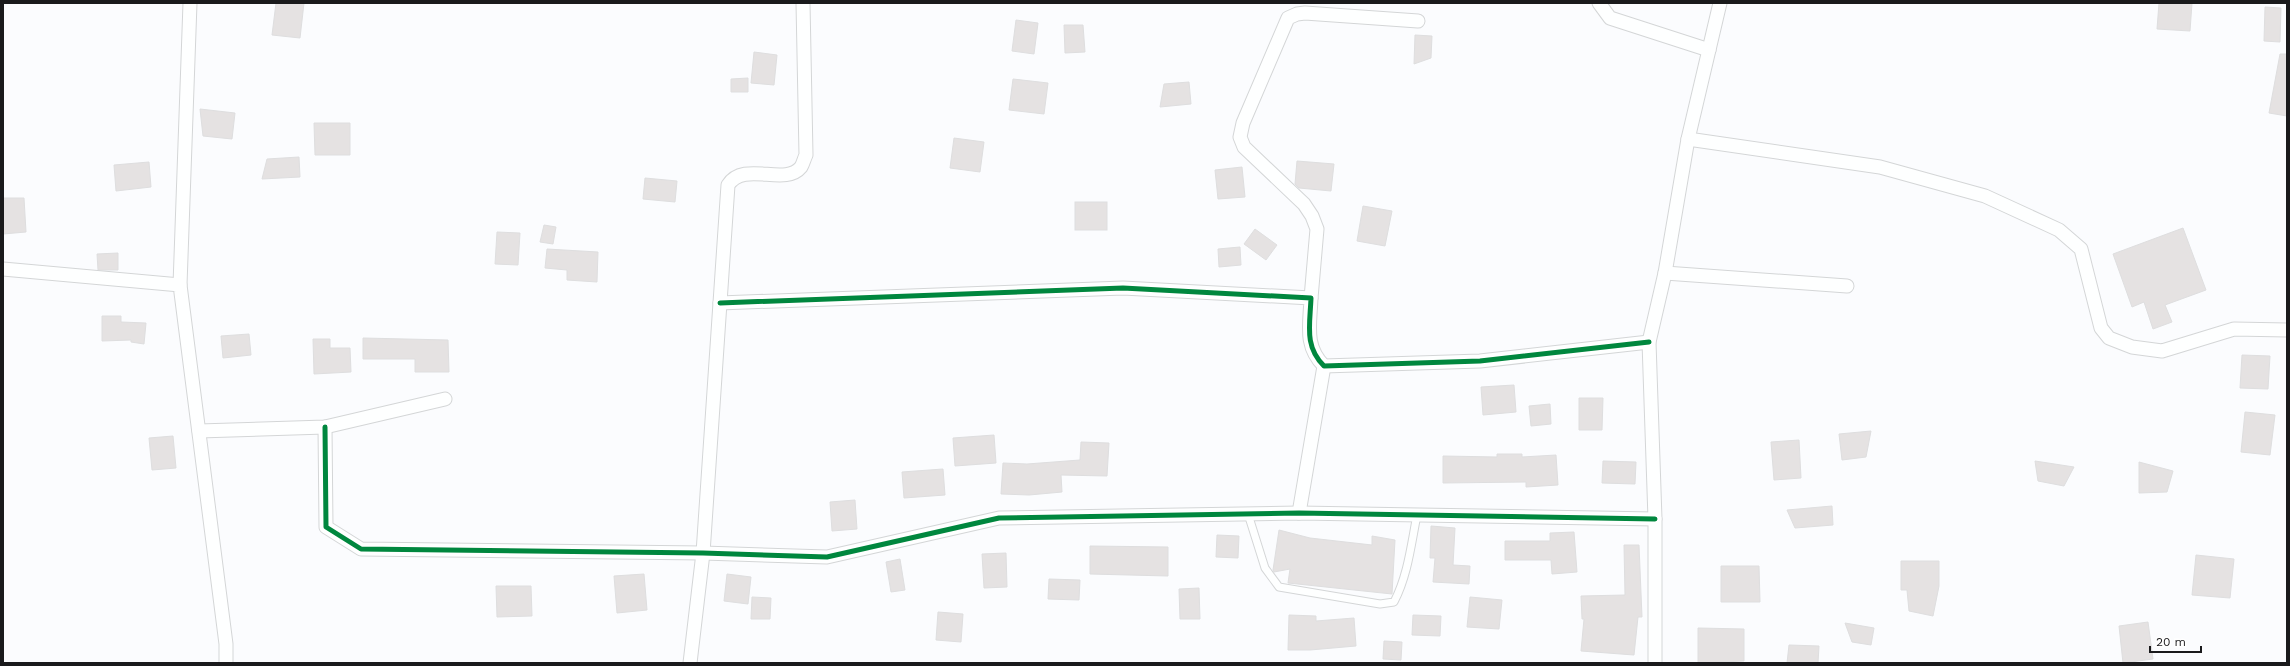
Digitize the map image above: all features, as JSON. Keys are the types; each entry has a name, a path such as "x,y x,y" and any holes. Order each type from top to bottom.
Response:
{"street":[{"path":"190,3 180,285 226,644 226,663"},
{"path":"690,663 703,553 728,185 733,178 741,174 791,174 800,167 806,155 803,3"},
{"path":"1598,3 1610,18 1709,50"},
{"path":"1655,663 1655,519 1649,342 1665,273 1688,139 1720,3"},
{"path":"1418,21 1305,13 1297,14 1288,18 1243,123 1240,137 1244,146 1304,204 1317,229 1309,339 1314,356 1324,366 1480,361 1649,342"},
{"path":"1688,139 1880,167 1985,196 2059,230 2081,249 2100,328 2109,338 2132,347 2162,351 2234,329 2287,330"},
{"path":"3,269 180,285"},
{"path":"1665,273 1847,286"},
{"path":"720,303 1123,288 1311,298"},
{"path":"1299,513 1324,366"},
{"path":"199,431 325,427 445,399"},
{"path":"325,427 326,527 361,549 703,553 827,557 999,518 1299,513 1655,519"}],"lane":[{"path":"1248,514 1265,568 1279,587 1380,604 1394,602 1398,593 1408,566 1417,515"}],"building":[{"path":"276,3 304,3 300,38 272,35"},
{"path":"2159,3 2192,3 2190,31 2157,29"},
{"path":"2265,7 2281,8 2280,42 2264,41"},
{"path":"1016,20 1038,23 1034,54 1012,51"},
{"path":"1064,25 1083,25 1085,52 1065,53"},
{"path":"1415,35 1432,36 1431,58 1414,64"},
{"path":"754,52 777,55 774,85 751,83"},
{"path":"2280,54 2287,54 2287,116 2269,113"},
{"path":"748,78 748,92 731,92 731,79"},
{"path":"1013,79 1048,83 1044,114 1009,110"},
{"path":"1189,82 1191,104 1160,107 1164,84"},
{"path":"200,109 235,113 232,139 203,136"},
{"path":"314,123 350,123 350,155 315,155"},
{"path":"954,138 984,142 980,172 950,168"},
{"path":"299,157 300,177 262,179 267,159"},
{"path":"1297,161 1334,164 1331,191 1299,188 1295,184"},
{"path":"149,162 151,187 116,191 114,165"},
{"path":"1242,167 1245,197 1218,199 1215,170"},
{"path":"645,178 677,181 675,202 643,199"},
{"path":"3,198 24,198 26,232 3,234"},
{"path":"1075,202 1107,202 1107,230 1075,230"},
{"path":"1363,206 1392,211 1385,246 1357,241"},
{"path":"544,225 556,227 553,244 540,242"},
{"path":"2183,228 2206,290 2165,305 2172,322 2153,329 2144,302 2132,307 2113,254"},
{"path":"1255,229 1277,245 1266,260 1244,244"},
{"path":"497,232 520,233 518,265 495,264"},
{"path":"1240,247 1241,265 1219,267 1218,249"},
{"path":"547,249 598,252 597,282 567,280 567,270 545,268"},
{"path":"118,253 118,270 98,270 97,254"},
{"path":"102,316 121,316 121,322 146,323 144,344 131,342 131,340 102,341"},
{"path":"249,334 251,355 223,358 221,336"},
{"path":"363,338 448,340 449,372 415,372 415,359 363,359"},
{"path":"313,339 330,339 330,348 350,348 351,372 314,374"},
{"path":"2242,355 2270,356 2268,389 2240,388"},
{"path":"1514,385 1516,412 1483,415 1481,387"},
{"path":"1579,398 1603,398 1602,430 1579,430"},
{"path":"1550,404 1551,424 1531,426 1529,406"},
{"path":"2245,412 2275,415 2270,455 2241,452"},
{"path":"1871,431 1866,457 1842,460 1839,434"},
{"path":"994,435 996,463 955,466 953,438"},
{"path":"173,436 176,468 152,470 149,438"},
{"path":"1799,440 1801,478 1774,480 1771,442"},
{"path":"1081,442 1109,443 1107,476 1061,475 1062,492 1029,495 1001,494 1003,463 1027,464 1080,460"},
{"path":"1497,454 1522,454 1522,457 1556,455 1558,485 1526,487 1526,482 1443,483 1443,456 1497,457"},
{"path":"1603,461 1636,462 1635,484 1602,483"},
{"path":"2035,461 2074,467 2064,486 2038,481"},
{"path":"2139,462 2173,471 2167,492 2139,493"},
{"path":"943,469 945,495 904,498 902,472"},
{"path":"855,500 857,529 832,531 830,502"},
{"path":"1832,506 1833,525 1795,528 1787,510"},
{"path":"1431,526 1455,528 1453,565 1470,566 1469,584 1433,582 1435,558 1430,558"},
{"path":"1279,530 1310,538 1372,545 1372,536 1395,540 1392,594 1288,583 1290,569 1274,572 1273,570"},
{"path":"1574,532 1577,572 1552,574 1551,560 1505,560 1505,541 1550,541 1550,533"},
{"path":"1217,535 1239,536 1238,558 1216,557"},
{"path":"1624,545 1639,545 1642,617 1638,617 1634,655 1581,651 1584,619 1582,619 1581,596 1625,595"},
{"path":"1090,546 1168,547 1168,576 1090,574"},
{"path":"1006,553 1007,587 984,588 982,554"},
{"path":"2196,555 2234,559 2230,598 2192,595"},
{"path":"900,559 905,590 891,592 886,562"},
{"path":"1901,561 1939,561 1939,586 1933,616 1909,611 1907,590 1901,590"},
{"path":"1721,566 1759,566 1760,602 1721,602"},
{"path":"644,574 647,610 617,613 614,576"},
{"path":"727,574 751,577 748,604 724,601"},
{"path":"1049,579 1080,580 1079,600 1048,599"},
{"path":"496,586 531,586 532,616 497,617"},
{"path":"1199,588 1200,619 1180,619 1179,589"},
{"path":"752,597 771,598 770,619 751,619"},
{"path":"1470,597 1502,600 1499,629 1467,627"},
{"path":"938,612 963,614 961,642 936,640"},
{"path":"1289,615 1316,616 1316,621 1354,618 1356,646 1310,650 1288,650"},
{"path":"1413,615 1441,616 1440,636 1412,635"},
{"path":"2148,622 2153,659 2123,663 2119,626"},
{"path":"1845,623 1874,628 1871,645 1852,642"},
{"path":"1698,628 1744,629 1744,661 1698,663"},
{"path":"1384,641 1402,642 1401,660 1383,659"},
{"path":"1789,645 1819,646 1818,663 1787,663"}],"cycle path":[{"path":"720,303 1123,288 1311,298 1309,326 1311,343 1313,351 1324,366 1480,361 1649,342"},
{"path":"325,427 326,527 361,549 703,553 827,557 999,518 1299,513 1655,519"}]}
